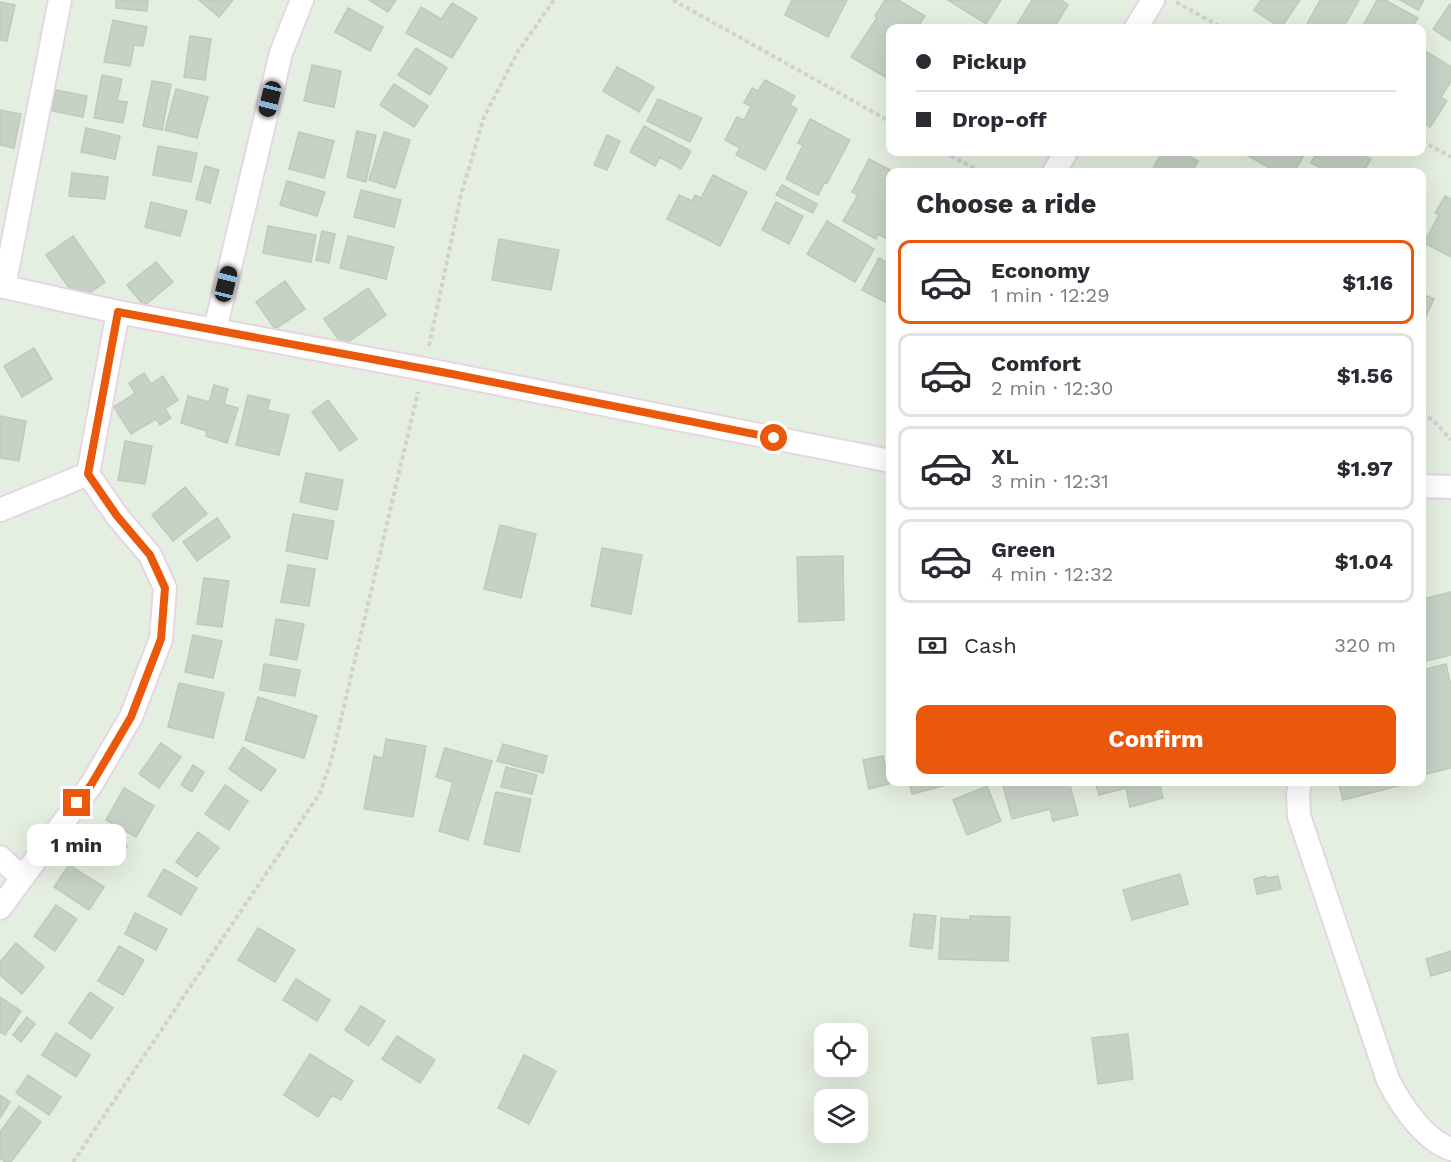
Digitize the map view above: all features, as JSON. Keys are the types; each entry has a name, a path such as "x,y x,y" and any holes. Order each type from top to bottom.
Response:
{"street":[{"path":"60,0 2,287 118,312 424,369 886,460"},
{"path":"215,330 282,53 302,0"},
{"path":"1138,24 1153,0"},
{"path":"0,908 91,785 131,717 161,639 165,588 150,555 117,516 88,474 118,312"},
{"path":"0,510 88,474"},
{"path":"1426,486 1451,488"},
{"path":"1299,786 1299,816 1388,1080 1397,1098 1426,1133 1440,1146 1451,1149"},
{"path":"0,857 21,878"}],"path":[{"path":"73,1162 320,793 332,757 424,369 461,195 484,117 517,53 554,0"},
{"path":"674,0 886,119"},
{"path":"1173,0 1216,24"},
{"path":"1426,143 1451,157"},
{"path":"951,156 974,168"},
{"path":"1426,416 1451,440"}],"building":[{"path":"116,0 148,0 147,11 116,8"},
{"path":"199,0 233,0 219,17"},
{"path":"369,0 396,0 388,12"},
{"path":"792,0 847,0 828,37 785,15"},
{"path":"885,0 898,0 925,16 920,24 886,24 886,77 851,57 877,18 875,16"},
{"path":"948,0 1001,0 986,24"},
{"path":"1032,0 1061,0 1068,5 1056,24 1017,24"},
{"path":"1261,0 1300,0 1284,24 1275,24 1254,10"},
{"path":"1320,0 1359,0 1345,24 1307,24"},
{"path":"1377,0 1385,0 1418,18 1414,24 1364,24"},
{"path":"1400,0 1424,0 1418,10"},
{"path":"0,2 15,5 7,41 0,40"},
{"path":"452,3 477,18 452,58 406,33 421,7 441,19"},
{"path":"1451,5 1451,41 1433,29"},
{"path":"348,8 383,27 370,51 335,32"},
{"path":"113,20 147,27 143,46 134,45 130,66 104,62"},
{"path":"190,36 211,39 205,80 184,77"},
{"path":"416,48 447,68 430,95 398,75"},
{"path":"1427,52 1451,67 1451,81 1441,97 1447,101 1430,127 1426,124"},
{"path":"312,65 341,71 334,107 304,101"},
{"path":"617,67 654,87 639,112 603,91"},
{"path":"102,75 122,79 117,101 127,102 123,123 94,118"},
{"path":"765,80 795,96 790,105 797,109 765,170 736,155 740,148 725,140 737,117 744,120 751,106 744,103 752,88 758,91"},
{"path":"152,81 171,84 162,130 143,126"},
{"path":"394,84 428,106 414,127 380,105"},
{"path":"176,89 208,97 197,138 165,130"},
{"path":"56,90 87,96 83,117 52,111"},
{"path":"658,99 702,118 690,142 647,121"},
{"path":"0,110 21,114 14,148 0,145"},
{"path":"810,119 850,140 818,195 786,179 803,145 798,143"},
{"path":"644,126 691,151 681,169 660,157 655,166 630,152"},
{"path":"86,128 120,136 115,159 81,152"},
{"path":"357,131 376,135 366,182 347,177"},
{"path":"299,132 334,141 324,178 289,169"},
{"path":"384,132 410,140 395,188 369,180"},
{"path":"607,135 620,141 607,170 594,165"},
{"path":"158,146 197,153 191,182 153,175"},
{"path":"1160,156 1189,156 1198,161 1194,168 1153,168"},
{"path":"1248,156 1304,156 1296,168 1270,168"},
{"path":"1315,156 1364,156 1371,159 1365,168 1321,168 1311,163"},
{"path":"869,159 886,168 885,238 878,234 876,239 843,221 858,195 852,192"},
{"path":"205,166 219,170 210,203 196,199"},
{"path":"72,173 108,177 105,199 69,196"},
{"path":"713,175 747,192 720,246 667,219 679,195 692,201 695,195 701,198"},
{"path":"287,181 325,192 317,216 280,205"},
{"path":"782,185 817,204 813,213 776,195"},
{"path":"361,190 401,200 394,227 354,217"},
{"path":"1445,196 1451,199 1451,257 1426,244 1426,239 1439,215 1435,213"},
{"path":"151,202 187,211 180,236 145,227"},
{"path":"776,202 803,216 789,244 762,230"},
{"path":"827,221 874,249 855,282 807,254"},
{"path":"268,226 316,235 311,262 263,253"},
{"path":"322,231 335,234 329,263 316,260"},
{"path":"73,236 105,282 78,301 46,255"},
{"path":"348,236 394,247 386,279 340,268"},
{"path":"499,239 559,250 551,290 492,280"},
{"path":"879,258 886,262 886,302 862,290"},
{"path":"156,262 173,282 144,306 127,285"},
{"path":"285,281 305,309 275,329 256,302"},
{"path":"368,288 386,315 343,346 324,319"},
{"path":"1426,296 1434,299 1426,316"},
{"path":"34,348 52,379 22,397 4,366"},
{"path":"144,373 151,384 163,376 178,400 165,409 171,418 160,425 156,419 131,434 114,407 135,393 129,383"},
{"path":"214,385 228,389 224,404 238,408 227,443 206,436 207,431 181,423 188,396 209,402"},
{"path":"248,395 270,400 267,410 289,415 279,455 236,445"},
{"path":"328,400 357,439 340,451 312,412"},
{"path":"0,416 26,421 19,461 0,458"},
{"path":"125,441 152,446 145,484 118,480"},
{"path":"306,473 343,480 337,510 300,502"},
{"path":"185,487 207,514 173,541 152,515"},
{"path":"293,514 334,521 327,559 286,551"},
{"path":"217,518 230,537 197,561 183,542"},
{"path":"500,525 536,534 521,598 484,589"},
{"path":"602,548 642,555 631,614 591,606"},
{"path":"843,556 844,620 799,622 797,557"},
{"path":"288,565 315,569 309,606 281,602"},
{"path":"204,578 229,581 222,627 197,624"},
{"path":"1451,592 1451,655 1426,661 1426,598"},
{"path":"276,619 304,624 297,660 270,655"},
{"path":"193,635 222,641 213,678 185,672"},
{"path":"264,664 300,670 295,696 260,690"},
{"path":"1446,664 1451,686 1451,768 1426,774 1426,669"},
{"path":"179,683 224,693 213,738 168,727"},
{"path":"258,697 317,716 304,758 245,740"},
{"path":"386,739 426,746 413,817 364,809 374,756 383,758"},
{"path":"161,743 181,757 159,788 139,774"},
{"path":"503,744 547,756 543,773 497,761"},
{"path":"243,747 276,770 261,791 229,769"},
{"path":"445,748 492,761 468,840 439,831 453,782 436,777"},
{"path":"883,756 886,785 869,789 863,760"},
{"path":"193,765 204,772 192,792 181,785"},
{"path":"506,767 537,775 532,794 501,787"},
{"path":"225,785 248,801 229,830 205,814"},
{"path":"910,786 943,786 912,794"},
{"path":"987,786 1001,821 967,835 953,800"},
{"path":"1003,786 1070,786 1078,815 1053,821 1050,809 1012,819"},
{"path":"1096,786 1160,786 1163,798 1130,807 1126,788 1099,795"},
{"path":"1339,786 1398,786 1343,800"},
{"path":"124,788 154,806 136,837 106,820"},
{"path":"496,792 531,799 519,852 484,844"},
{"path":"96,827 127,846 114,866 84,846"},
{"path":"198,832 219,848 197,877 176,862"},
{"path":"69,865 104,887 89,910 54,887"},
{"path":"164,869 197,888 181,915 148,896"},
{"path":"1180,874 1188,904 1132,920 1123,890"},
{"path":"1266,876 1267,878 1278,876 1281,889 1257,894 1254,879"},
{"path":"56,905 77,919 55,951 34,936"},
{"path":"135,913 167,929 156,950 125,934"},
{"path":"914,914 936,916 932,949 910,946"},
{"path":"970,916 1010,917 1008,961 939,959 941,918 970,920"},
{"path":"258,928 295,950 275,982 238,960"},
{"path":"16,943 44,967 22,994 0,975 0,962"},
{"path":"119,946 144,960 123,995 98,981"},
{"path":"1451,951 1451,970 1431,976 1426,959"},
{"path":"296,979 330,1000 317,1021 283,1000"},
{"path":"90,992 113,1008 91,1039 69,1023"},
{"path":"0,997 21,1011 5,1035 0,1032"},
{"path":"361,1006 385,1021 369,1046 345,1030"},
{"path":"27,1017 35,1024 21,1042 13,1035"},
{"path":"56,1033 90,1055 76,1077 42,1055"},
{"path":"1128,1034 1133,1079 1098,1084 1092,1038"},
{"path":"397,1036 435,1060 420,1083 382,1059"},
{"path":"310,1054 353,1081 341,1100 332,1095 318,1117 284,1095"},
{"path":"524,1055 556,1071 529,1124 498,1108"},
{"path":"28,1075 61,1097 49,1115 16,1093"},
{"path":"0,1095 10,1102 0,1118"},
{"path":"19,1106 41,1122 11,1162 5,1162 0,1158 0,1132"}],"route":[{"path":"77,803 91,785 131,717 161,639 165,588 150,555 117,516 88,474 118,312 447,373 774,438"}]}
